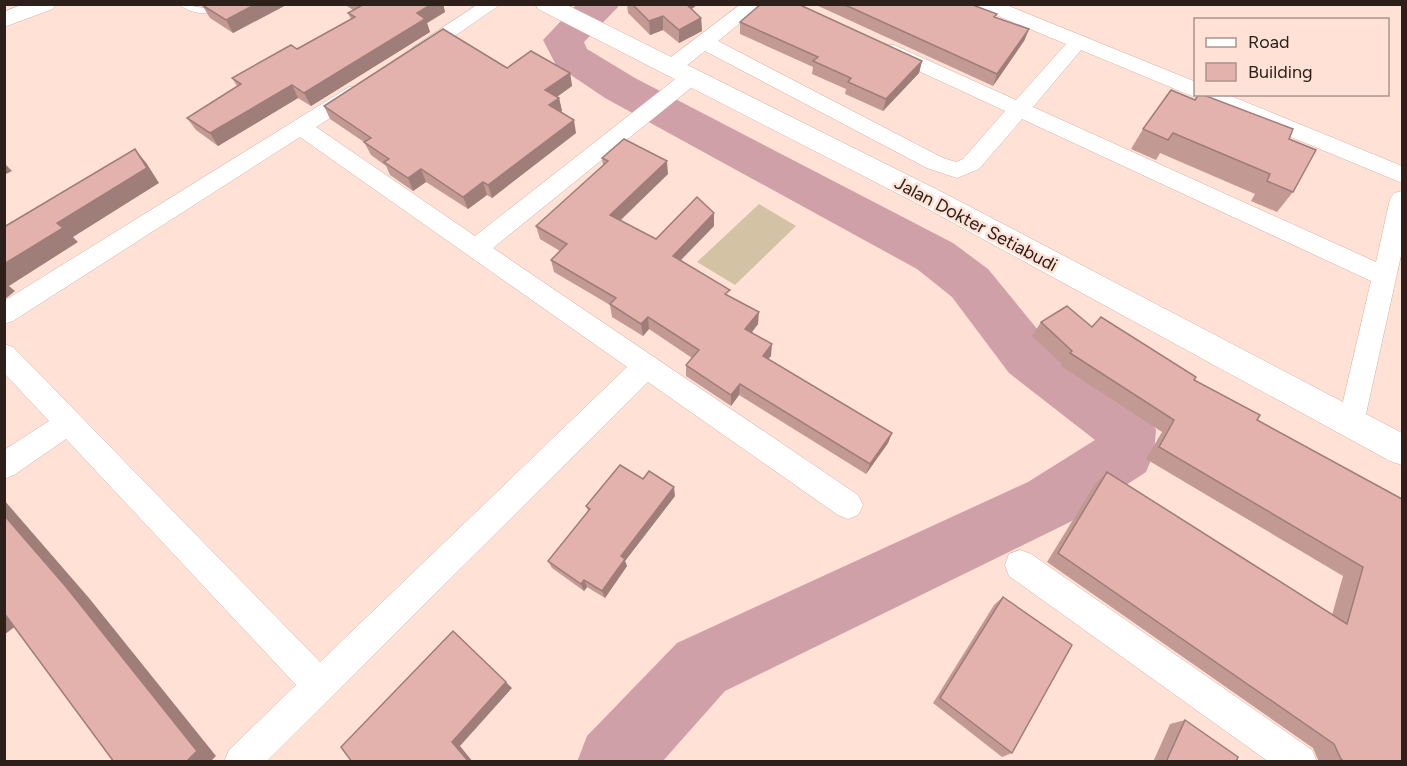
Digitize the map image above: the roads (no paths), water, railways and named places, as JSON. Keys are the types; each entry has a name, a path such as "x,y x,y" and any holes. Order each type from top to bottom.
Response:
{"main road":[{"path":"4,20 45,5"},
{"name":"Jalan Dokter Setiabudi","path":"554,9 597,30 676,81 936,201 1402,450"}],"street":[{"path":"396,66 492,4"},
{"path":"475,249 645,114 676,81 704,42 754,4"},
{"path":"986,4 1194,89"},
{"path":"866,39 1386,277"},
{"path":"704,42 935,163 957,170 971,164 1078,42"},
{"path":"4,314 377,78"},
{"path":"1211,96 1402,175"},
{"path":"300,128 848,505"},
{"path":"1352,423 1402,199"},
{"path":"4,355 319,685"},
{"path":"241,762 645,367"},
{"path":"4,466 68,423"},
{"path":"1020,565 1300,762"}],"lane":[{"path":"183,4 194,11 225,4"}],"waterway":[{"path":"596,4 599,7 563,40 570,56 620,88 935,256 970,283 1028,357 1103,415 1127,430 1125,453 1049,502 701,667 613,762"}]}
